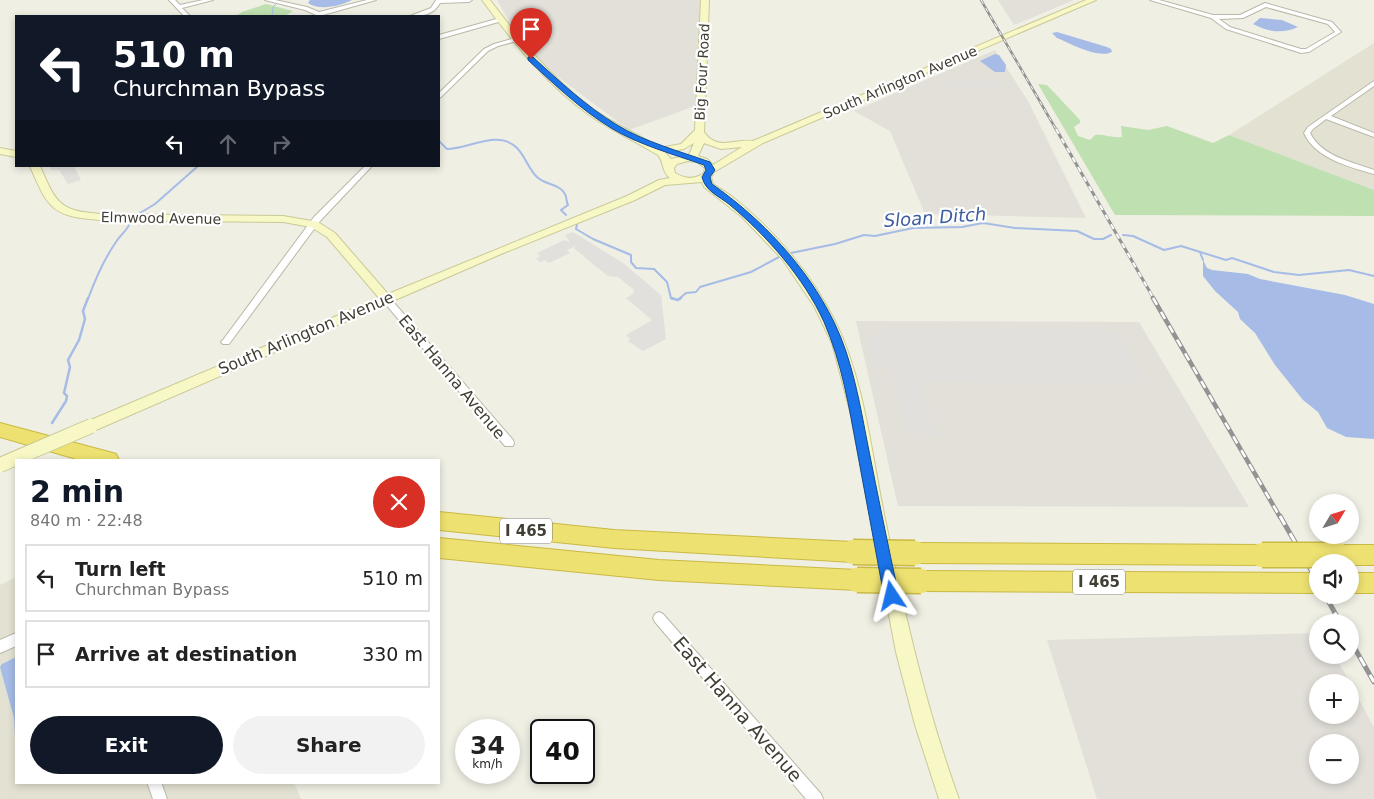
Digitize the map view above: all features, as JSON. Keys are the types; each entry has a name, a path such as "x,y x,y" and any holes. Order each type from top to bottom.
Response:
{"highway":[{"path":"0,430 105,459"},
{"path":"0,458 15,463"},
{"name":"I 465","path":"440,521 614,539 853,552 1309,555"},
{"name":"I 465","path":"440,548 659,570 857,580 1309,583"},
{"name":"I 465","path":"1359,555 1374,555"}],"street":[{"path":"172,0 186,15"},
{"path":"178,7 210,0"},
{"path":"268,0 307,9 320,15 373,0"},
{"path":"416,15 433,10 441,1 469,0"},
{"path":"486,0 515,40 539,68 561,88 616,127 661,153 666,158 672,176 698,185 747,218"},
{"name":"Big Four Road","path":"705,0 699,145 706,167"},
{"name":"South Arlington Avenue","path":"0,464 386,299 631,198 663,182 684,180 706,167 760,141 1092,0"},
{"path":"1153,0 1213,17 1241,17 1265,5 1330,23 1338,32 1307,51 1294,50 1228,28 1213,17"},
{"path":"440,37 500,20"},
{"path":"440,95 486,50 494,45 515,40"},
{"path":"1374,82 1310,128 1307,133 1311,142 1323,151 1374,172"},
{"path":"1326,117 1374,135"},
{"path":"616,127 664,149 690,158 706,167"},
{"path":"664,149 685,147 700,131 705,141 715,145 733,146 760,141"},
{"path":"706,167 718,158 749,143"},
{"name":"Big Four Road","path":"690,158 699,145"},
{"path":"0,151 15,154"},
{"name":"South Arlington Avenue","path":"614,204 656,180 669,169 673,162 690,158"},
{"name":"Elmwood Avenue","path":"35,167 49,199 57,207 74,214 100,217 283,219 314,224"},
{"path":"226,342 314,224 368,167"},
{"path":"706,167 708,185 733,203 776,245 799,272 829,322 842,355 851,387 907,668 928,739 949,799"},
{"name":"East Hanna Avenue","path":"314,224 331,235 509,443"},
{"name":"East Hanna Avenue","path":"659,618 816,799"},
{"path":"0,647 15,640"},
{"path":"155,784 160,799"}],"shaded area":[{"path":"497,0 702,0 695,106 629,130 550,71 519,38"},
{"path":"998,0 1074,0 1014,25"},
{"path":"1374,43 1374,190 1229,135"},
{"path":"995,50 1028,101 1086,218 925,214 890,131 854,111"},
{"path":"944,80 967,83 968,80 995,81 999,88 949,87"},
{"path":"50,167 74,167 81,180 68,184 59,170 51,170"},
{"path":"573,232 623,263 661,295 666,339 643,351 628,341 630,339 626,335 652,320 626,298 633,294 634,290 618,277 608,276 594,265 574,248 578,245 567,250 570,253 549,263 545,260 540,262 536,259 540,256 537,253 564,240 570,242 565,235"},
{"path":"856,321 1139,322 1249,507 898,506"},
{"path":"882,328 1107,328 1110,333 1118,333 1142,377 1138,378 1140,383 920,382 932,424 943,437 927,437 926,432 906,432 890,366 871,366 870,359 876,353 867,347 865,341 882,333"},
{"path":"15,578 15,784 294,784 301,799 0,799 0,585"},
{"path":"1309,633 1309,664 1339,664 1345,674 1309,674 1309,724 1359,724 1359,700 1374,727 1374,799 1097,799 1047,640"}],"green space":[{"path":"266,4 293,11 287,15 238,15"},
{"path":"1038,84 1047,85 1080,120 1080,123 1074,127 1078,136 1090,140 1095,135 1122,137 1121,126 1148,130 1167,126 1213,143 1229,135 1374,190 1374,216 1115,215"}],"water":[{"path":"310,0 352,0 336,6 318,7 308,3"},
{"path":"1260,18 1282,20 1298,27 1286,31 1264,29 1253,24"},
{"path":"1057,32 1107,47 1112,52 1099,54 1085,50 1057,38 1052,33"},
{"path":"995,54 999,55 1006,65 1005,72 995,72 980,61"},
{"path":"1203,260 1207,268 1212,270 1248,274 1260,279 1345,295 1374,304 1374,439 1346,437 1327,428 1318,412 1303,400 1275,365 1255,333 1240,319 1238,312 1215,291 1203,276"},
{"path":"15,658 15,735 14,718 0,667"}],"waterway":[{"path":"272,15 273,7 276,4"},
{"name":"Sloan Ditch","path":"440,142 447,149 492,140 501,140 509,143 520,151 531,170 540,180 563,191 568,205 561,210 566,215"},
{"path":"140,213 155,204 197,167"},
{"path":"88,299 108,255 130,223"},
{"name":"Sloan Ditch","path":"791,253 835,244 864,235 875,236 913,228 962,227 983,223 1015,228 1077,231 1094,239 1103,239 1111,235"},
{"name":"Sloan Ditch","path":"577,225 576,229 593,239 631,255 631,262 636,268 654,269 667,282 671,298"},
{"name":"Sloan Ditch","path":"1123,235 1133,236 1164,250 1181,246 1226,260 1232,258 1274,272 1299,275 1349,270 1374,276"},
{"name":"Sloan Ditch","path":"1200,252 1203,260"},
{"name":"Sloan Ditch","path":"679,299 686,293 696,292 700,287 751,272 779,257"},
{"path":"52,423 66,401 67,396 64,393 70,367 68,360 79,340 85,319 83,311 88,298"},
{"name":"Sloan Ditch","path":"671,298 678,300 681,298"}],"railway":[{"path":"981,0 1057,131"},
{"path":"1056,129 1154,299"},
{"path":"1153,298 1280,517"},
{"path":"1280,516 1309,566"},
{"path":"1330,604 1336,614"},
{"path":"1359,656 1374,682"}],"route":[{"path":"531,59 575,100 616,127 678,155 707,163 711,170 706,177 708,185 739,208 776,245 799,272 829,322 850,381 892,596"}]}
